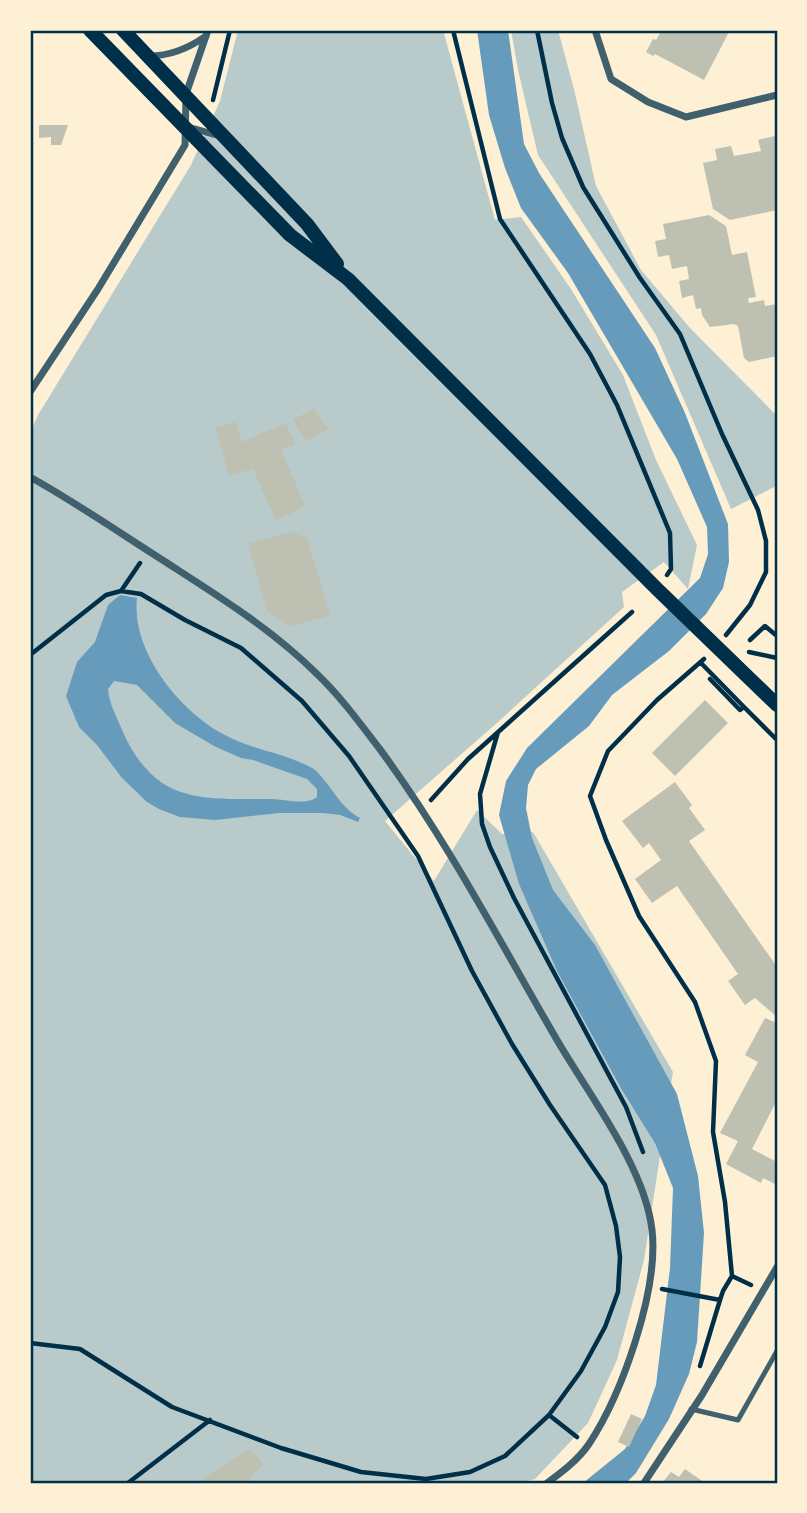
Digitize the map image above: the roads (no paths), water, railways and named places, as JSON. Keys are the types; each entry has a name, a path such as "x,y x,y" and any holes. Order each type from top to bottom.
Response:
{"main road":[{"path":"90,30 290,235 348,279 657,589 777,705"},
{"path":"123,30 307,224 348,279"}],"street":[{"path":"596,30 611,79 648,102 686,117 777,95"},
{"path":"30,392 98,289 185,145 186,94 207,33"},
{"path":"149,56 164,56 194,45 207,33"},
{"path":"184,126 225,138"},
{"path":"30,477 84,508 234,606 288,647 339,698 423,808 607,1122 643,1192 652,1230 648,1287 632,1352 588,1445 576,1459 547,1483"},
{"path":"644,1483 702,1395 777,1267"}],"lane":[{"path":"691,1409 738,1420 777,1351"}],"water":[{"path":"477,30 508,30 524,144 539,173 655,348 685,413 728,524 729,562 723,588 706,614 669,651 612,695 589,726 536,769 528,785 526,808 532,838 553,890 595,945 677,1094 698,1176 704,1233 697,1342 689,1374 669,1419 636,1473 626,1483 583,1483 625,1449 645,1416 656,1385 670,1268 673,1188 655,1143 622,1090 557,971 519,884 499,815 506,781 527,748 700,578 708,554 707,527 677,459 568,273 521,208 505,168 489,115"},
{"path":"120,595 137,598 137,618 150,658 161,677 190,710 223,734 314,769 346,808 360,818 358,822 340,815 323,813 279,813 215,820 180,817 147,802 122,778 97,745 79,727 66,696 77,662 95,642 108,605","holes":["114,681 137,685 175,723 241,758 307,779 317,789 317,797 301,802 222,799 201,797 165,784 149,772 135,754 110,700 108,689"]}]}
